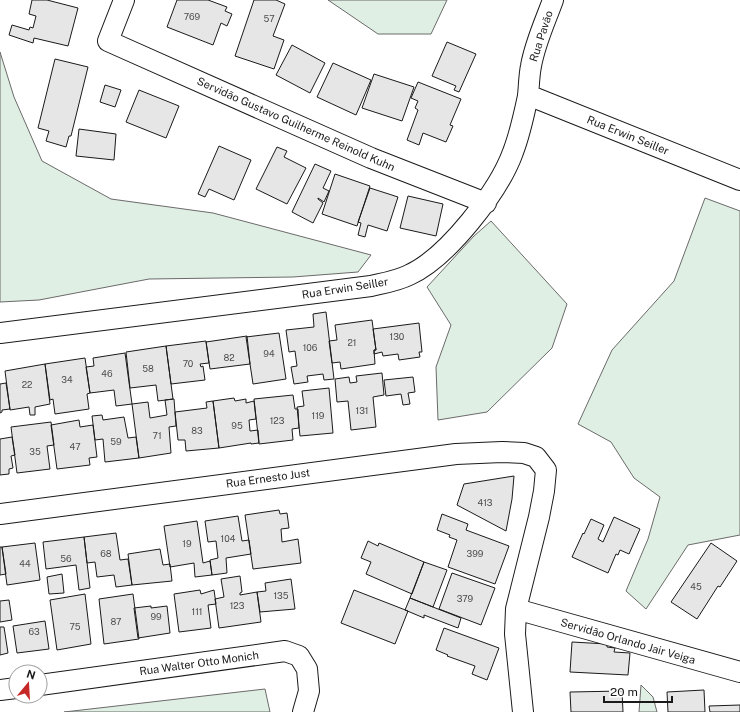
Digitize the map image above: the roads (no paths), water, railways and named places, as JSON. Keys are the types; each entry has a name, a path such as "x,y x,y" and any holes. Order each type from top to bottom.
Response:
{"street":[{"name":"Servidão Gustavo Guilherme Reinold Kuhn","path":"124,0 108,41 371,158 486,203"},
{"name":"Rua Pavão","path":"528,95 531,66 536,46 553,0"},
{"name":"Rua Erwin Seiller","path":"0,333 371,286 391,282 410,275 446,248 486,203 513,153 528,95 740,180"},
{"name":"Rua Ernesto Just","path":"0,514 456,454 502,452 524,453 536,457 546,470 544,490 516,609"},
{"name":"Servidão Orlando Jair Veiga","path":"516,609 740,672"},
{"path":"516,609 515,634 523,712"},
{"name":"Rua Walter Otto Monich","path":"48,684 285,651 299,656 307,669 309,691 303,712"}]}
